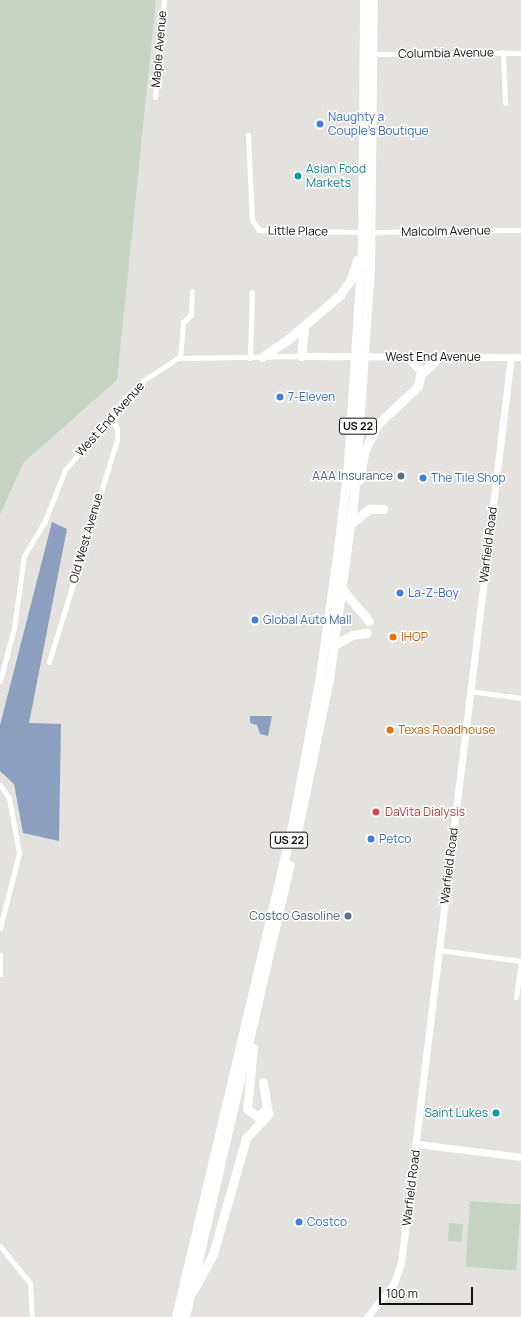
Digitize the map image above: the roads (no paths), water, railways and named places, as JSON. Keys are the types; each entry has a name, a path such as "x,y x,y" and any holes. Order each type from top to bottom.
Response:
{"highway":[{"name":"US 22","path":"176,1317 291,832 308,742 338,549 348,465 362,246 366,232 364,0"},
{"name":"US 22","path":"185,1317 316,749 341,588 354,496 364,356 373,0"},
{"path":"262,357 304,326 344,290 362,246"},
{"path":"301,356 304,326"},
{"path":"408,357 417,364 421,374"},
{"path":"354,496 372,434 384,417 418,386 421,374 439,357"},
{"path":"349,525 369,509 383,509"},
{"path":"341,588 369,621"},
{"path":"332,647 352,635 367,633"},
{"path":"254,1020 247,1109 258,1117 267,1108"},
{"path":"190,1296 211,1260 246,1138 265,1120 267,1108 263,1082"}],"street":[{"name":"Maple Avenue","path":"155,97 164,0"},
{"path":"503,52 505,103"},
{"name":"Columbia Avenue","path":"372,54 521,53"},
{"name":"Little Place","path":"248,135 252,220 259,230 366,232"},
{"name":"Malcolm Avenue","path":"366,232 521,230"},
{"path":"180,358 183,322 190,314 192,291"},
{"path":"250,358 252,292"},
{"name":"West End Avenue","path":"0,681 14,628 24,556 44,523 65,470 110,416 144,380 168,362 180,358 250,358 354,355 408,357 521,357"},
{"name":"Warfield Road","path":"367,1317 373,1306 394,1283 400,1268 417,1144 438,950 511,357"},
{"name":"Old West Avenue","path":"49,662 117,440 117,428 110,416"},
{"path":"470,691 521,698"},
{"path":"0,785 9,798 19,853 0,928"},
{"path":"438,950 521,962 516,997"},
{"path":"0,955 0,974"},
{"path":"417,1144 521,1157"},
{"path":"0,1246 30,1283 32,1317"}],"water":[{"path":"52,522 67,529 29,723 61,724 59,841 23,833 14,784 0,771 0,725"},
{"path":"250,716 272,716 268,736 260,734 257,725 250,723"}],"place":[{"name":"Naughty a Couple’s Boutique","path":"320,124"},
{"name":"Asian Food Markets","path":"298,176"},
{"name":"7-Eleven","path":"280,397"},
{"name":"AAA Insurance","path":"401,476"},
{"name":"The Tile Shop","path":"423,478"},
{"name":"La-Z-Boy","path":"400,593"},
{"name":"Global Auto Mall","path":"255,620"},
{"name":"IHOP","path":"393,637"},
{"name":"Texas Roadhouse","path":"390,730"},
{"name":"DaVita Dialysis","path":"376,812"},
{"name":"Petco","path":"371,839"},
{"name":"Costco Gasoline","path":"348,916"},
{"name":"Saint Lukes","path":"496,1113"},
{"name":"Costco","path":"299,1222"}]}
